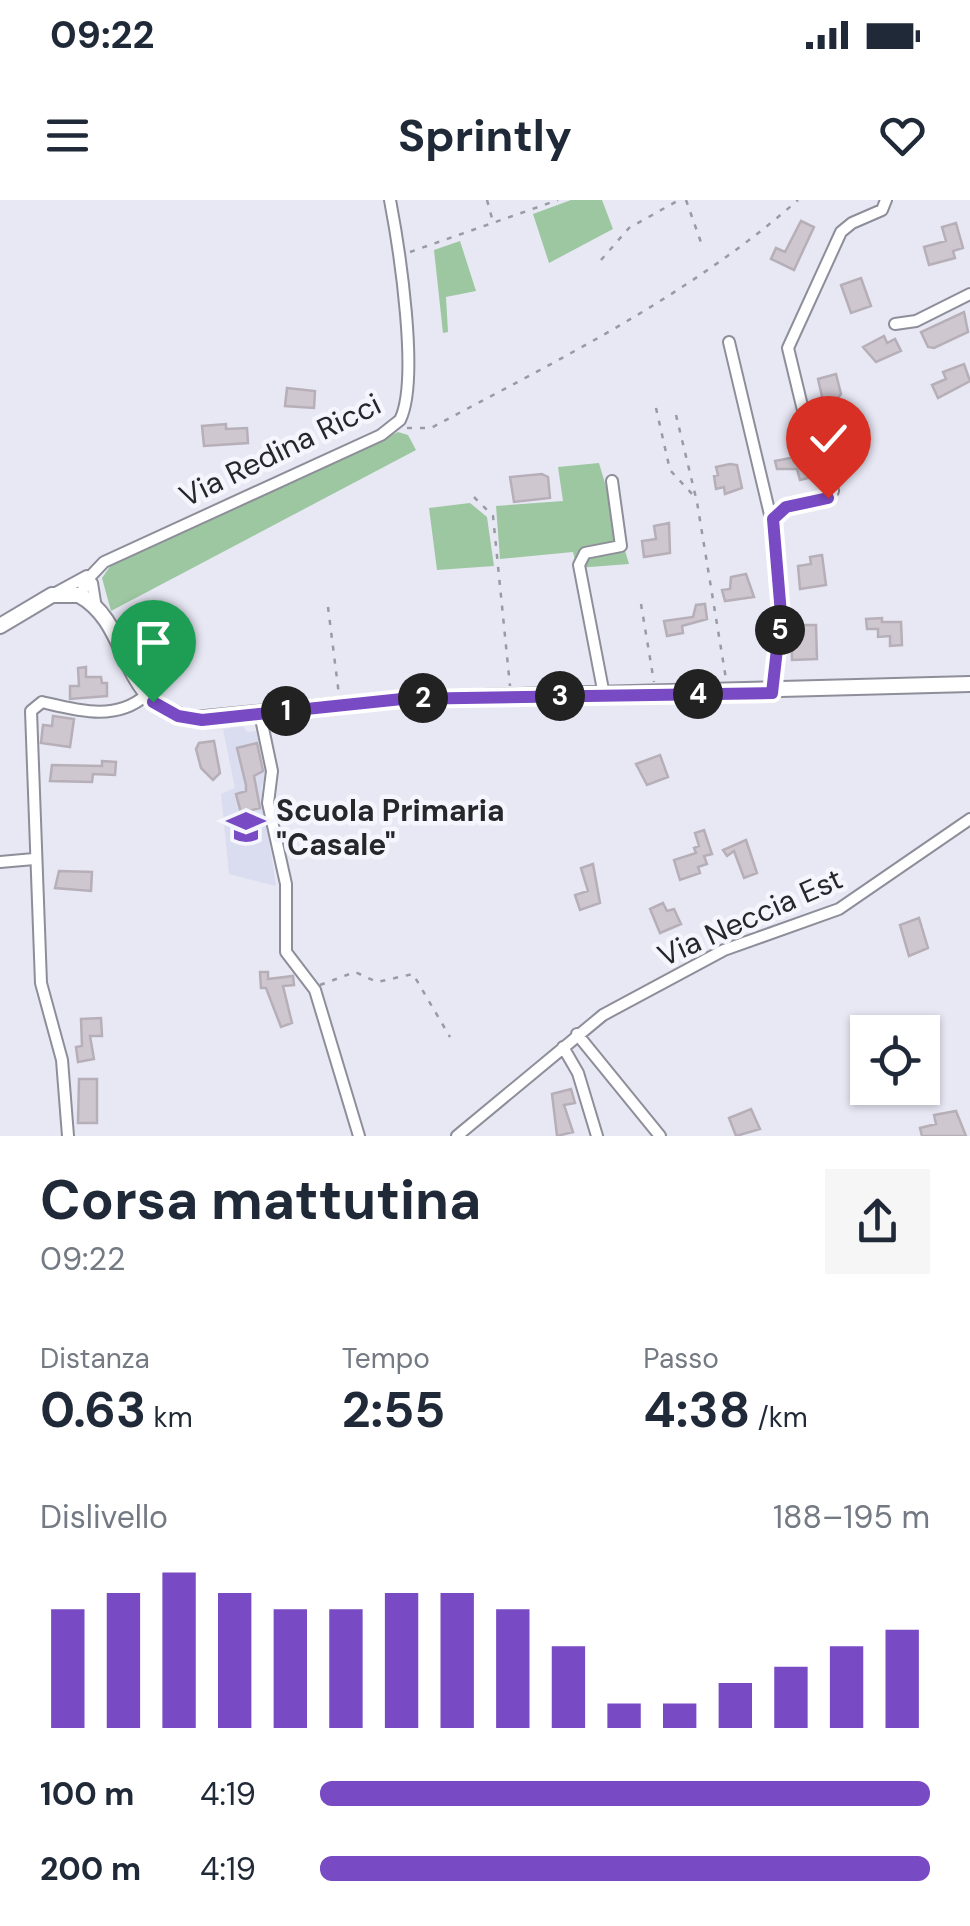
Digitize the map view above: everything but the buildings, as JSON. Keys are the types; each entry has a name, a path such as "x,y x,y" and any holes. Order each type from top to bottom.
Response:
{"main road":[{"path":"0,626 52,595 68,592 82,596 97,609 146,695 164,710 188,718 340,704 511,696 772,693 970,684"}],"street":[{"name":"Via Redina Ricci","path":"52,595 92,578 104,562 396,425 405,409 408,384 399,255 390,200"},
{"path":"772,524 783,508 832,494 827,464 809,435 788,344 841,232 852,222 882,210 886,200"},
{"path":"896,324 916,321 970,294"},
{"path":"729,342 772,524 781,614 772,693"},
{"path":"604,695 579,566 586,553 622,546 612,481"},
{"path":"82,596 92,578"},
{"path":"92,578 97,609"},
{"path":"68,1136 62,1060 40,982 32,708 44,702 77,711 109,711 132,705 146,695"},
{"path":"260,714 272,770 268,803 286,888 286,952 314,988 359,1136"},
{"name":"Via Neccia Est","path":"457,1136 577,1034 712,956 838,910 970,819"},
{"path":"0,862 34,860"},
{"path":"577,1034 660,1136"},
{"path":"563,1047 578,1073 597,1136"}],"path":[{"path":"486,200 493,224"},
{"path":"399,255 558,200"},
{"path":"602,260 629,228 679,200"},
{"path":"686,200 703,248"},
{"path":"396,425 431,428 592,342 712,267 798,200"},
{"path":"656,408 670,470 696,497"},
{"path":"676,415 696,497 728,694"},
{"path":"474,497 492,516 511,696"},
{"path":"641,604 656,694"},
{"path":"328,607 340,704"},
{"path":"314,988 355,972 377,982 412,974 450,1038"}],"shaded area":[{"name":"Scuola Primaria \"Casale\"","path":"243,726 247,732 256,731 267,773 261,788 276,886 229,874 221,794 235,788 223,729"}],"green space":[{"path":"571,200 602,200 613,229 549,263 533,214"},
{"path":"460,241 476,291 446,297 448,332 443,333 434,250"},
{"path":"398,432 408,435 416,450 111,611 102,578 111,565"},
{"path":"599,463 629,564 577,568 573,552 500,559 496,506 563,501 558,467"},
{"path":"470,503 487,517 494,566 437,570 429,508"}],"place":[{"name":"Scuola Primaria \"Casale\"","path":"246,827"}],"route":[{"path":"153,702 178,716 202,720 378,700 772,693 781,614 773,519 786,507 828,498"}]}
